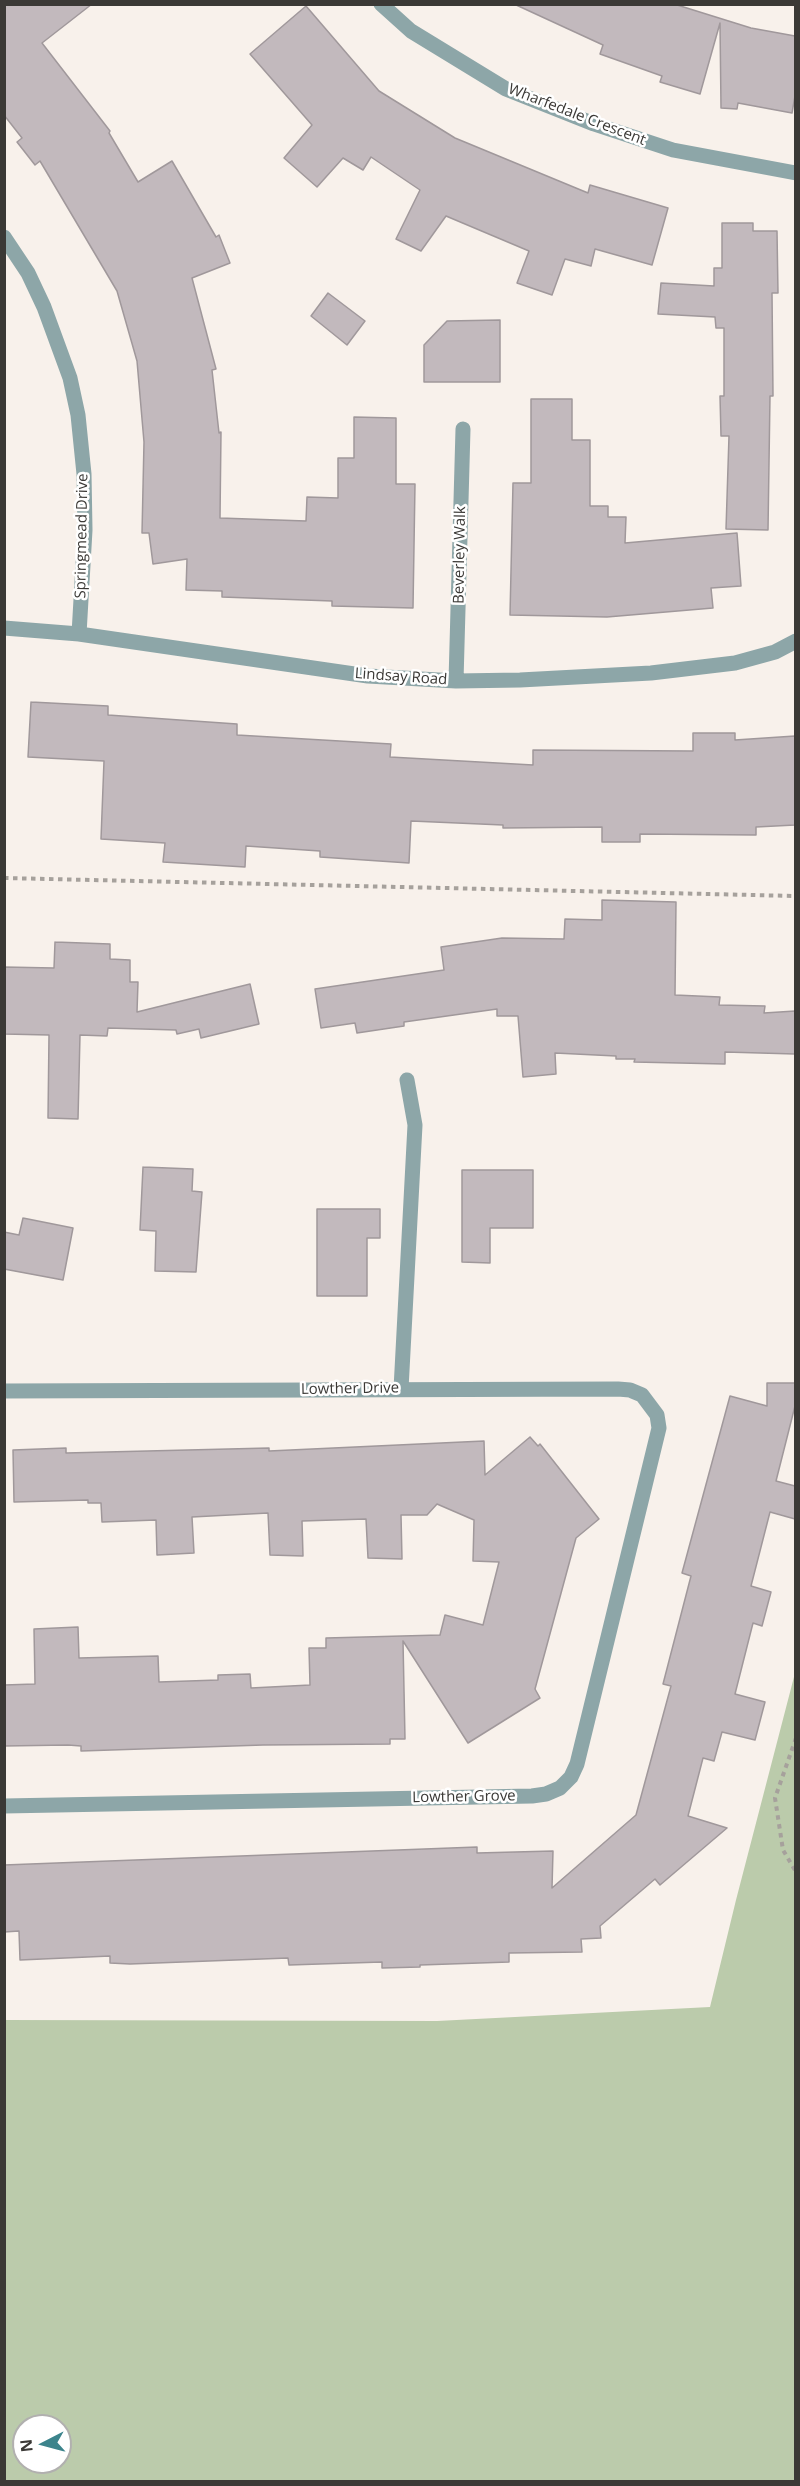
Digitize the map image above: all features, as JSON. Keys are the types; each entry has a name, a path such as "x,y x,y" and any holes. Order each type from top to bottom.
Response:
{"street":[{"name":"Wharfedale Crescent","path":"381,4 411,31 506,90 594,124 673,150 795,174"},
{"name":"Springmead Drive","path":"4,237 28,273 48,316 70,378 78,415 84,474 85,530 79,634"},
{"name":"Beverley Walk","path":"456,681 463,429"},
{"name":"Lindsay Road","path":"4,628 79,634 368,676 456,681 651,673 735,663 775,652 795,642"},
{"path":"401,1389 415,1125 407,1080"},
{"name":"Lowther Drive","path":"4,1391 630,1390 642,1395 657,1415 659,1428 656,1441"},
{"name":"Lowther Grove","path":"4,1806 532,1796 546,1794 560,1788 570,1778 577,1764 656,1441"}],"path":[{"path":"4,878 795,896"},
{"path":"795,1738 775,1798 783,1850 795,1872"}],"green space":[{"path":"795,1673 795,2481 5,2481 5,2020 437,2021 710,2007"}],"building":[{"path":"4,4 92,4 42,43 110,131 109,133 138,182 172,161 216,237 219,235 230,263 192,278 216,369 212,370 219,433 221,432 220,518 306,521 307,497 338,498 338,458 354,458 354,417 396,418 396,484 415,484 413,608 332,606 332,601 222,597 222,591 186,590 187,559 153,564 149,533 142,533 144,442 137,361 117,291 40,161 35,165 17,142 22,138 4,115"},
{"path":"514,4 674,4 751,28 795,36 795,96 792,113 738,103 737,109 721,108 720,23 700,94 660,82 662,76 600,54 603,45"},
{"path":"306,6 379,91 455,138 588,193 590,185 668,208 652,265 595,249 591,266 565,259 552,295 517,283 529,251 446,216 421,251 396,239 420,190 371,157 363,170 343,158 317,187 284,158 312,125 250,54"},
{"path":"722,223 753,223 753,231 777,231 778,293 772,293 773,396 770,396 768,530 726,529 729,436 721,436 720,396 724,396 724,328 716,328 715,317 658,314 661,283 714,286 714,268 722,268"},
{"path":"328,293 365,321 347,345 311,316"},
{"path":"500,320 500,382 424,382 424,345 447,321"},
{"path":"531,399 572,399 572,440 590,440 590,506 608,506 608,517 626,517 625,543 737,533 741,586 711,588 713,608 607,617 510,615 513,483 531,483"},
{"path":"31,702 108,706 108,715 237,724 237,735 391,744 390,757 533,765 533,750 693,751 693,733 735,733 735,740 795,736 795,825 756,827 756,835 640,834 640,842 602,842 602,827 503,828 503,825 411,821 409,863 320,857 320,851 246,846 245,867 163,862 165,843 101,839 104,761 28,757"},
{"path":"602,900 676,902 675,995 720,997 719,1005 765,1006 764,1013 795,1011 795,1054 725,1052 725,1064 634,1062 635,1059 616,1059 616,1056 555,1053 556,1074 523,1077 518,1016 497,1016 497,1009 404,1022 404,1026 357,1033 355,1023 321,1028 315,989 444,970 441,947 502,938 564,939 565,919 602,920"},
{"path":"55,942 110,944 110,959 130,960 130,982 138,982 137,1012 250,984 259,1024 201,1038 199,1029 177,1034 176,1030 108,1028 107,1036 80,1035 78,1119 48,1118 49,1035 4,1034 4,967 54,968"},
{"path":"143,1167 193,1169 192,1191 202,1192 196,1272 155,1271 156,1231 140,1230"},
{"path":"462,1170 533,1170 533,1228 490,1228 490,1263 462,1262"},
{"path":"317,1209 380,1209 380,1238 367,1238 367,1296 317,1296"},
{"path":"23,1218 73,1228 63,1280 4,1269 4,1232 19,1235"},
{"path":"767,1383 795,1383 795,1406 776,1481 795,1486 795,1519 770,1512 751,1586 771,1592 762,1626 753,1623 735,1694 765,1702 755,1740 722,1732 714,1761 703,1758 688,1816 727,1828 660,1885 655,1879 600,1926 601,1938 581,1939 582,1952 509,1953 509,1962 420,1965 420,1967 382,1968 382,1962 289,1965 288,1958 130,1964 110,1963 110,1956 20,1960 19,1931 4,1932 4,1865 477,1847 477,1853 553,1851 552,1888 636,1815 671,1686 663,1684 691,1576 682,1573 730,1396 767,1406"},
{"path":"530,1437 538,1446 540,1444 599,1519 576,1538 535,1689 540,1698 468,1743 403,1641 405,1739 390,1739 390,1744 263,1745 81,1751 81,1746 68,1745 4,1746 4,1685 35,1684 34,1629 78,1627 79,1658 158,1656 159,1682 218,1680 218,1675 250,1674 251,1688 310,1685 309,1648 326,1648 326,1638 440,1635 445,1615 483,1625 499,1562 473,1561 474,1520 437,1504 427,1515 401,1515 402,1559 368,1558 366,1519 302,1521 303,1556 270,1555 268,1513 192,1517 194,1553 157,1555 156,1520 102,1522 101,1503 88,1503 88,1500 14,1502 13,1450 66,1448 66,1453 269,1448 269,1451 484,1441 485,1475"}]}
